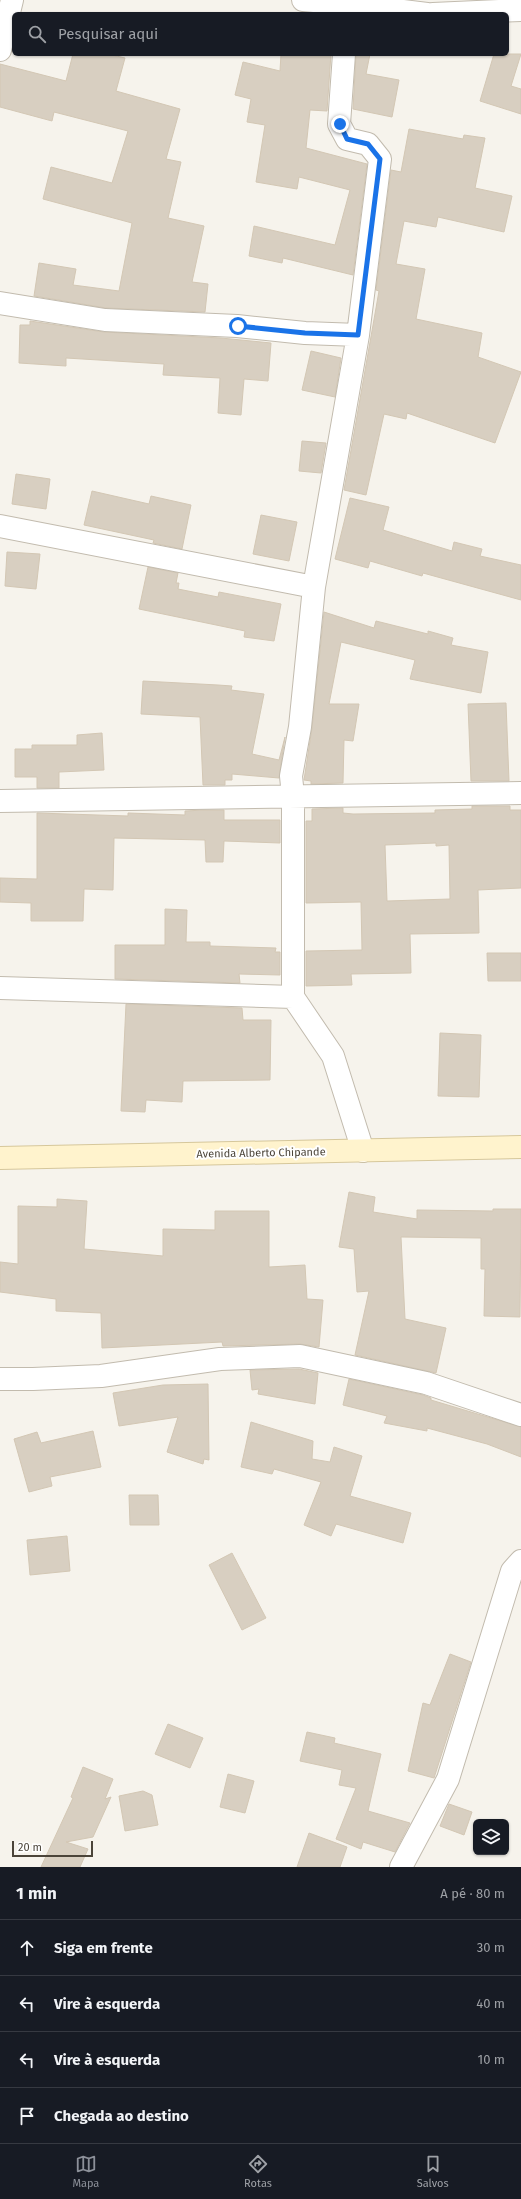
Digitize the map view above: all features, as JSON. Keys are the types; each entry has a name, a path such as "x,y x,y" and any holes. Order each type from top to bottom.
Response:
{"main road":[{"name":"Avenida Alberto Chipande","path":"0,1158 521,1147"}],"street":[{"path":"0,50 12,0"},
{"path":"311,1 347,9 395,12"},
{"path":"477,12 521,10"},
{"path":"344,56 340,124 347,139 368,144 380,159 358,335 314,587 300,727 291,776 294,796 293,997 333,1056 363,1151"},
{"path":"0,303 105,320 238,326 305,333 358,335"},
{"path":"0,526 314,587"},
{"path":"0,801 521,793"},
{"path":"0,988 293,997"},
{"path":"0,1379 101,1376 220,1359 300,1356 426,1384 521,1415"},
{"path":"401,1867 448,1779 518,1568"}],"building":[{"path":"521,54 511,86 521,89 521,114 480,101 493,56"},
{"path":"72,56 116,56 125,58 116,91 180,109 166,159 181,162 168,218 204,226 192,282 208,284 205,312 106,308 34,296 39,263 76,269 73,285 119,291 132,223 43,199 51,167 112,183 128,131 54,112 52,121 0,107 0,64 66,81"},
{"path":"281,56 331,56 327,111 310,110 306,148 367,164 353,275 283,258 282,263 249,256 254,226 335,245 350,190 299,177 297,189 256,182 265,125 247,122 251,99 235,95 243,62 280,71"},
{"path":"356,56 370,56 366,74 399,80 392,117 353,109"},
{"path":"409,129 463,139 464,135 485,138 475,188 512,196 504,232 438,217 436,227 404,221 396,264 425,269 416,319 482,333 478,357 521,372 495,443 407,413 406,419 384,414 366,495 344,490 379,291 376,290 391,170 401,172"},
{"path":"30,321 104,332 221,338 271,343 268,381 244,379 241,415 218,413 220,378 163,375 164,364 66,358 66,366 19,363 20,325 30,325"},
{"path":"311,351 341,358 335,397 302,390"},
{"path":"302,441 326,443 321,473 299,471"},
{"path":"16,474 50,479 46,509 12,504"},
{"path":"92,491 149,504 151,496 191,505 182,549 153,543 154,540 84,525"},
{"path":"350,498 389,507 383,530 452,551 454,542 482,549 480,556 521,565 521,600 423,573 422,576 370,561 368,568 335,559"},
{"path":"261,515 297,522 289,561 253,554"},
{"path":"7,552 40,554 36,589 5,586"},
{"path":"148,567 178,573 176,583 179,583 178,589 218,597 219,592 281,604 274,641 244,637 245,631 139,609"},
{"path":"324,612 374,628 376,621 428,634 428,631 453,638 451,645 488,652 481,693 410,679 415,660 341,642 329,704 359,704 353,741 344,740 343,783 311,784 311,781 304,780 312,728"},
{"path":"143,681 232,686 231,690 264,694 252,754 279,760 285,737 279,778 232,774 232,780 225,780 225,785 203,785 200,717 141,714"},
{"path":"506,703 509,781 471,781 468,704"},
{"path":"102,733 104,770 59,772 59,788 37,788 37,777 15,777 15,749 32,749 32,745 77,745 77,735"},
{"path":"472,806 510,806 510,810 521,810 521,888 478,890 479,933 410,934 411,973 351,974 352,985 306,986 306,951 362,950 361,902 306,903 306,821 312,821 312,809 343,808 343,813 353,814 435,813 435,810 472,809","holes":["436,843 436,846 449,845 450,899 387,901 385,845"]},
{"path":"224,810 224,820 280,820 280,843 224,841 223,862 206,862 205,840 114,838 113,890 84,889 83,921 31,921 31,903 0,902 0,878 37,879 37,813 128,816 128,813 185,815 185,811"},
{"path":"165,909 187,910 186,942 210,942 210,946 276,948 275,952 280,952 280,975 239,974 240,983 115,979 115,945 165,945"},
{"path":"487,953 521,953 521,981 488,981"},
{"path":"126,1004 242,1008 243,1020 271,1020 270,1080 183,1081 182,1102 146,1100 145,1112 121,1111"},
{"path":"440,1033 481,1035 479,1097 438,1096"},
{"path":"349,1192 375,1197 373,1212 417,1219 417,1210 493,1211 493,1209 521,1209 520,1317 484,1316 485,1269 481,1269 481,1238 401,1237 405,1319 446,1328 436,1373 355,1355 369,1291 357,1292 354,1249 339,1247"},
{"path":"57,1199 87,1201 84,1249 163,1256 163,1229 215,1230 215,1211 269,1211 269,1267 305,1265 307,1299 323,1300 319,1347 300,1344 223,1346 222,1342 102,1348 101,1313 56,1311 56,1299 0,1292 0,1262 18,1264 18,1206 57,1207"},
{"path":"299,1369 318,1373 315,1404 258,1394 259,1389 252,1390 250,1370"},
{"path":"349,1379 423,1395 431,1398 431,1400 521,1427 521,1457 487,1444 427,1428 427,1431 384,1423 387,1416 343,1405"},
{"path":"208,1384 209,1460 204,1459 203,1464 167,1452 178,1417 119,1426 113,1393 163,1385"},
{"path":"251,1422 313,1441 312,1459 330,1462 334,1447 362,1456 350,1496 411,1513 403,1543 336,1524 331,1536 304,1525 321,1482 274,1469 272,1474 241,1467"},
{"path":"93,1431 101,1467 50,1477 52,1486 29,1492 14,1439 37,1432 41,1443"},
{"path":"129,1495 158,1495 159,1525 130,1525"},
{"path":"67,1536 70,1571 30,1575 27,1540"},
{"path":"232,1553 266,1618 242,1630 209,1565"},
{"path":"450,1654 471,1662 434,1778 408,1771 423,1703 430,1705"},
{"path":"168,1724 203,1738 190,1768 155,1754"},
{"path":"307,1732 335,1738 334,1743 381,1754 368,1811 410,1823 395,1852 363,1842 361,1849 336,1839 356,1788 339,1785 342,1770 300,1761"},
{"path":"83,1767 113,1779 105,1799 111,1797 93,1837 66,1842 88,1849 80,1867 41,1867 73,1798 71,1797"},
{"path":"228,1774 254,1781 245,1813 220,1807"},
{"path":"143,1791 152,1795 158,1825 125,1831 119,1796"},
{"path":"449,1804 472,1812 464,1835 440,1826"},
{"path":"309,1833 347,1847 340,1867 297,1867"}],"route":[{"path":"238,326 305,333 358,335 380,159 368,144 347,139 340,124"}]}
